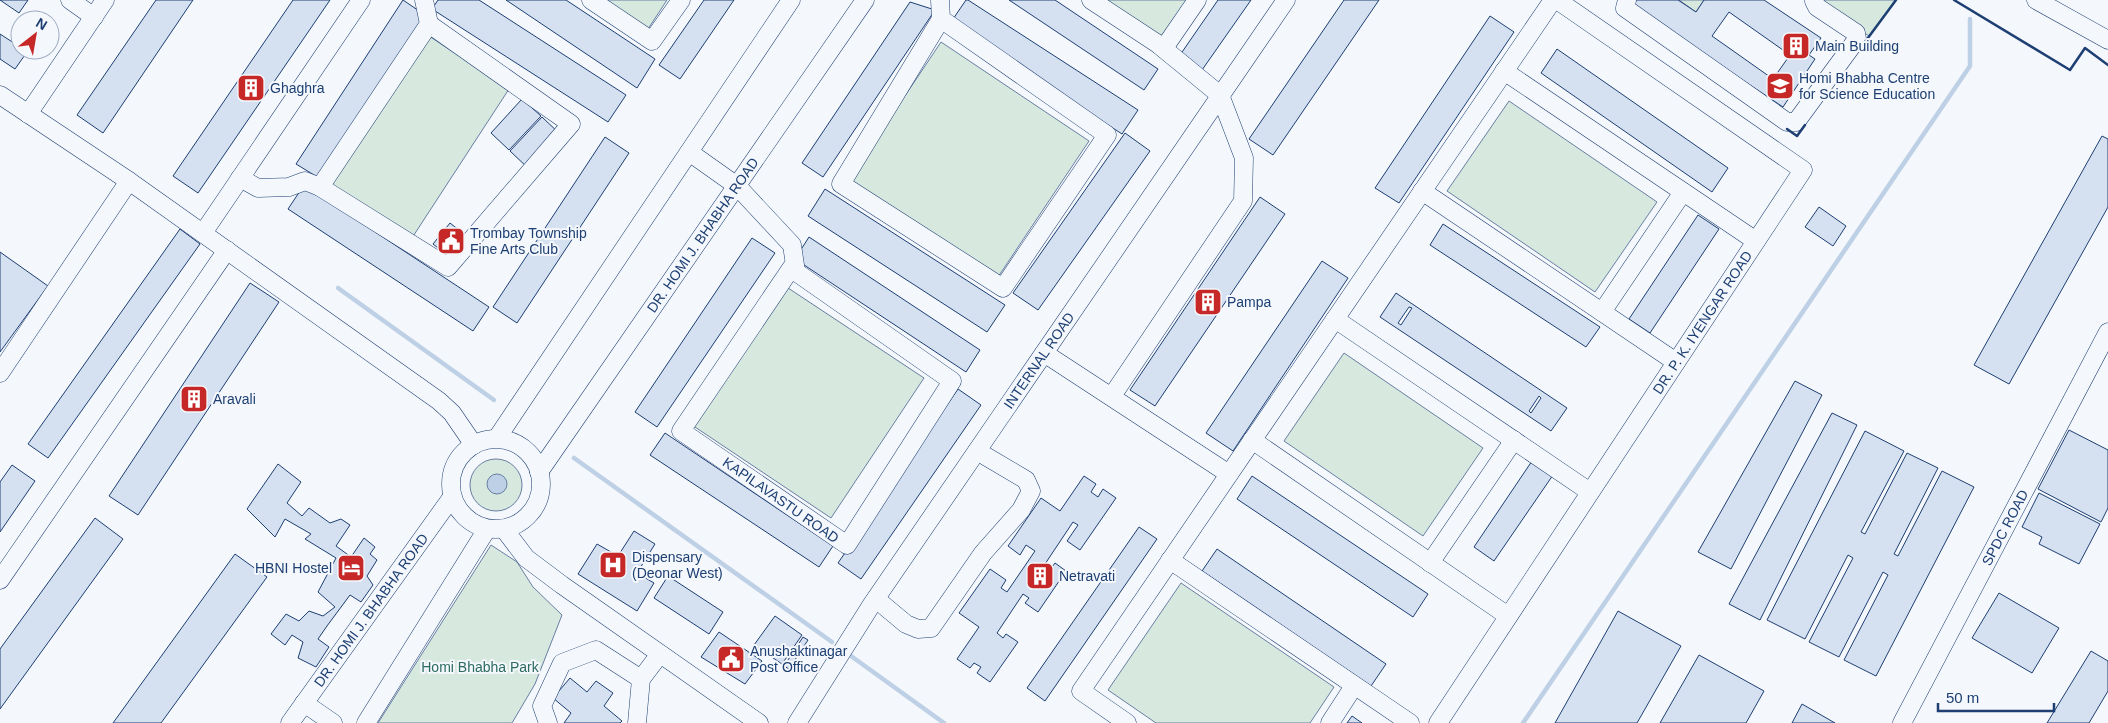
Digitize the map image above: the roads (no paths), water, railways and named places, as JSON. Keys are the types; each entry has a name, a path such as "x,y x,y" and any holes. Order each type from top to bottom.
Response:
{"street":[{"path":"70,0 94,17"},
{"path":"28,114 105,0"},
{"path":"203,233 361,0"},
{"path":"240,178 258,188 289,186 305,181 320,187 448,267 571,124 429,24 424,0"},
{"path":"591,0 652,41 681,0"},
{"path":"497,438 791,0"},
{"name":"DR. HOMI J. BHABHA ROAD","path":"539,472 866,0"},
{"path":"940,0 940,19 841,184 1003,288 1107,135 940,19"},
{"path":"1091,0 1164,48 1197,0"},
{"name":"INTERNAL ROAD","path":"797,723 876,599 1286,0"},
{"path":"1128,723 1081,691 1553,0"},
{"name":"DR. P. K. IYENGAR ROAD","path":"1438,723 1803,170 1557,0"},
{"path":"1627,0 1625,8 1786,122 1796,122 1856,39 1856,33 1817,7 1813,0"},
{"path":"2036,0 2108,40"},
{"path":"320,187 429,24"},
{"path":"1112,396 1244,200 1244,158 1220,95 1159,44"},
{"path":"1504,71 1756,241"},
{"path":"0,95 129,181 439,401 452,413 474,444"},
{"name":"KAPILAVASTU ROAD","path":"689,152 737,186 792,245 796,272 952,381 847,545 681,431 794,264"},
{"path":"0,373 129,181"},
{"path":"1422,191 1676,362"},
{"path":"1602,312 1683,192"},
{"path":"0,580 227,250"},
{"path":"1335,319 1590,492"},
{"name":"SPDC ROAD","path":"1902,723 2108,332"},
{"path":"1044,353 1229,474"},
{"path":"497,438 514,443 525,450 533,460 539,472 541,486 538,501 530,514 519,524 495,529 472,523 459,512 452,497 450,482 454,466 462,454 474,444 497,438"},
{"path":"1252,440 1508,616"},
{"path":"1430,563 1514,440"},
{"path":"876,599 906,624 918,629 931,628 983,553 1020,510 1031,491 1026,480 976,452"},
{"name":"DR. HOMI J. BHABHA ROAD","path":"290,723 452,497"},
{"path":"495,529 526,558 759,723"},
{"path":"366,723 495,529"},
{"path":"1170,560 1410,723"},
{"path":"548,723 542,706 562,663 596,650 641,679"},
{"path":"637,723 641,679 660,654"},
{"path":"1330,723 1354,686"},
{"path":"304,703 333,723"}],"water":[{"path":"497,474 504,477 507,484 504,491 497,494 490,491 487,484 490,477"}],"waterway":[{"path":"1523,723 1970,66 1970,19"},
{"path":"338,288 494,400"},
{"path":"574,458 832,642"},
{"path":"851,656 944,723"}],"place":[{"name":"Main Building","path":"1796,46"},
{"name":"Homi Bhabha Centre for Science Education","path":"1780,86"},
{"name":"Ghaghra","path":"251,88"},
{"name":"Trombay Township Fine Arts Club","path":"451,241"},
{"name":"Pampa","path":"1208,302"},
{"name":"Aravali","path":"194,399"},
{"name":"Dispensary (Deonar West)","path":"613,565"},
{"name":"HBNI Hostel","path":"351,568"},
{"name":"Netravati","path":"1040,576"},
{"name":"Anushaktinagar Post Office","path":"731,659"}],"park label":[{"name":"Homi Bhabha Park","path":"480,667"}]}
